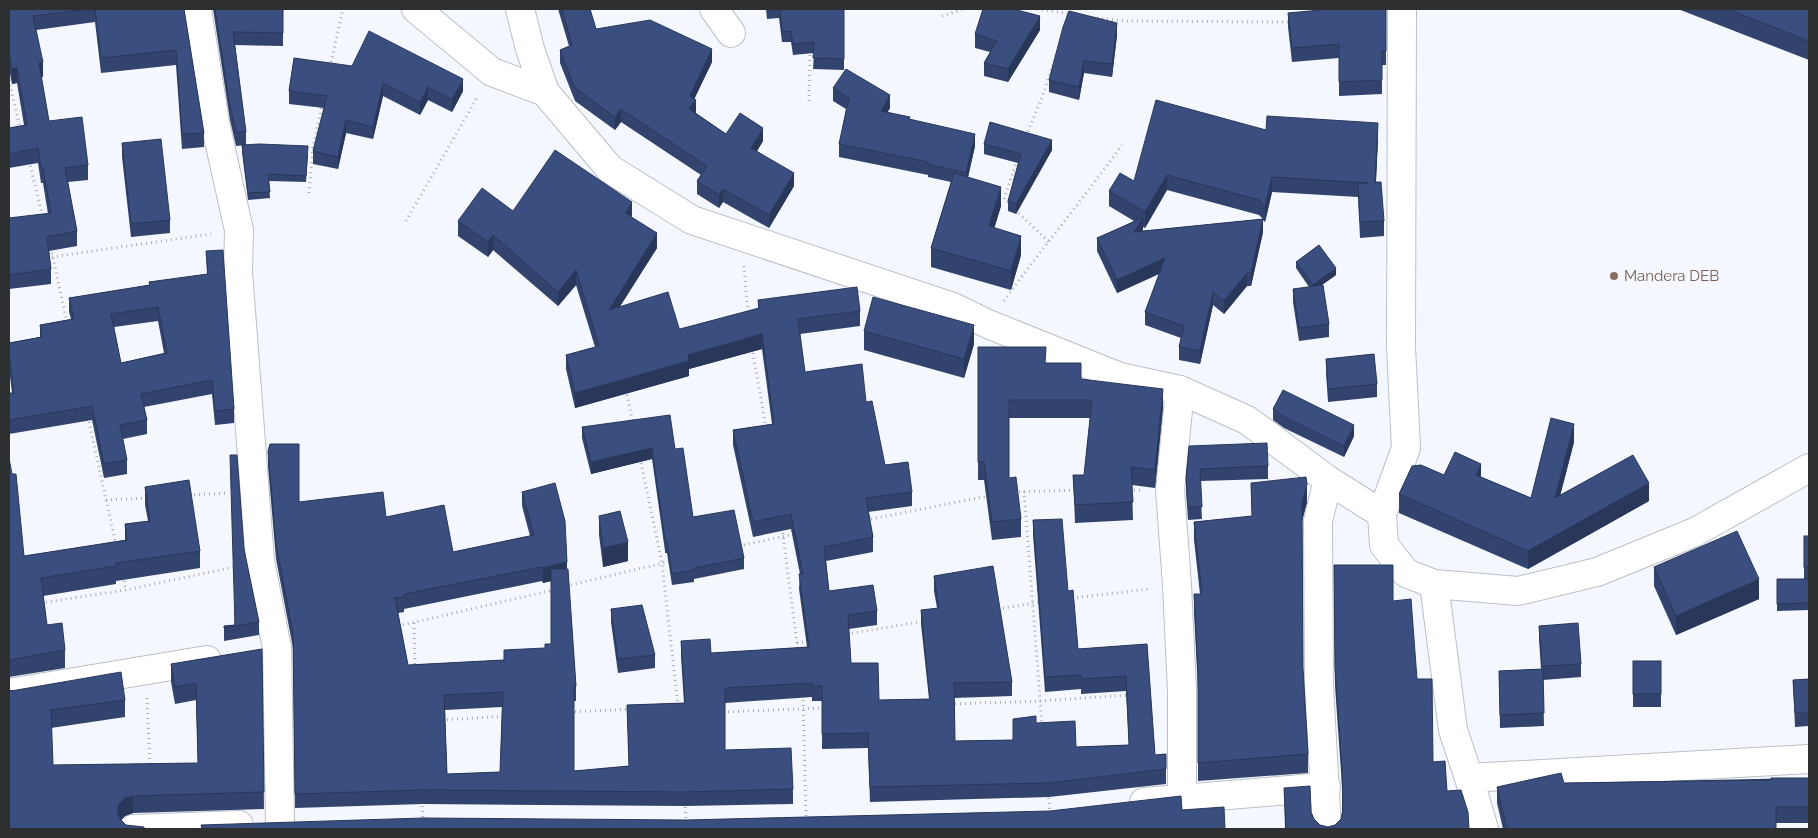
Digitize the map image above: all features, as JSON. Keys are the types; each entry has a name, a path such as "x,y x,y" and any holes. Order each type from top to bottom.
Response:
{"street":[{"path":"197,9 215,123 239,230 238,272 260,561 277,648 280,824"},
{"path":"416,9 492,72 545,92"},
{"path":"520,9 530,49 545,92 610,169 692,220 953,307 988,324 1120,377 1180,390 1247,420 1328,480 1382,514"},
{"path":"714,9 731,33"},
{"path":"1402,9 1401,347 1406,448 1382,514 1384,544 1406,573 1434,584 1518,591 1597,572 1695,532 1809,468"},
{"path":"1180,390 1170,490 1182,691 1182,798"},
{"path":"1327,829 1319,686 1318,521 1328,480"},
{"path":"1434,584 1452,730 1484,829"},
{"path":"9,693 277,648"},
{"path":"1469,778 1809,759"},
{"path":"1116,805 1326,787"},
{"path":"133,829 309,823"}],"path":[{"path":"329,73 343,9"},
{"path":"942,16 964,9"},
{"path":"1036,9 1075,15"},
{"path":"1066,23 1071,9"},
{"path":"1089,18 1128,21 1291,22"},
{"path":"809,101 810,46"},
{"path":"1026,137 1043,95 1057,50"},
{"path":"406,221 492,72"},
{"path":"9,80 22,136"},
{"path":"309,193 314,147 323,101"},
{"path":"988,324 1031,263 1122,145"},
{"path":"27,154 44,220"},
{"path":"1019,154 1004,199 1049,242"},
{"path":"44,258 239,230"},
{"path":"742,237 748,320"},
{"path":"51,248 68,325"},
{"path":"751,339 767,438"},
{"path":"625,385 635,432"},
{"path":"87,413 118,554"},
{"path":"639,450 662,563 678,714"},
{"path":"1007,493 1082,490"},
{"path":"1121,490 1170,490"},
{"path":"185,495 254,491"},
{"path":"1024,491 1042,729"},
{"path":"859,521 990,496"},
{"path":"106,500 156,497"},
{"path":"782,527 798,652"},
{"path":"737,547 802,533"},
{"path":"395,627 681,559"},
{"path":"38,604 126,590 260,561"},
{"path":"122,572 126,590"},
{"path":"1071,598 1177,585"},
{"path":"993,610 1042,602"},
{"path":"846,634 934,620"},
{"path":"414,623 416,673"},
{"path":"797,643 817,639"},
{"path":"146,671 151,769"},
{"path":"802,690 806,819"},
{"path":"942,704 1040,701 1134,694"},
{"path":"717,712 834,708"},
{"path":"563,712 637,709"},
{"path":"436,721 515,715"},
{"path":"1047,785 1050,813"},
{"path":"684,792 686,822"},
{"path":"422,800 423,820"}],"building":[{"path":"9,9 89,9 33,16 43,62 39,63 49,121 82,117 88,165 65,168 77,231 47,237 51,269 9,275 9,218 51,213 38,148 9,154 9,128 27,125 17,68 12,69 9,54"},
{"path":"95,9 184,9 204,133 182,134 176,50 101,58"},
{"path":"215,9 283,9 283,33 233,32 246,132 236,132 230,107"},
{"path":"562,9 590,9 596,29 650,20 712,49 690,96 696,100 689,109 726,134 740,113 763,128 751,148 794,173 769,215 723,189 719,195 697,181 707,166 621,109 615,117 575,88 560,50 572,45"},
{"path":"780,9 844,9 844,59 813,58 814,42 793,44 791,31 782,32"},
{"path":"983,9 1013,9 1040,16 1008,69 984,63 997,41 975,34"},
{"path":"1321,9 1386,9 1386,51 1382,51 1382,80 1339,82 1339,44 1292,48 1288,13"},
{"path":"1727,9 1809,9 1809,41"},
{"path":"1069,11 1117,23 1112,64 1084,61 1079,87 1049,80"},
{"path":"369,31 463,79 452,100 428,87 420,102 383,83 373,127 346,120 338,157 313,151 327,96 289,91 294,58 352,66"},
{"path":"846,69 890,95 881,111 975,134 966,173 928,164 928,162 839,144 849,98 833,88"},
{"path":"1156,100 1266,130 1267,116 1378,123 1375,182 1381,182 1384,221 1360,222 1358,183 1368,183 1272,177 1265,207 1259,200 1167,175 1145,212 1109,191 1120,173 1134,181"},
{"path":"990,122 1052,140 1016,204 1008,201 1021,154 984,144"},
{"path":"161,139 170,220 131,224 122,143"},
{"path":"242,145 308,146 306,176 268,174 270,192 248,193"},
{"path":"555,150 632,202 625,213 657,233 609,310 668,292 680,329 759,308 758,300 857,287 860,311 798,319 805,372 862,364 866,402 872,401 885,465 908,462 912,492 866,498 873,537 824,547 829,591 873,585 877,611 848,615 851,663 878,663 879,700 930,699 921,610 939,608 934,576 993,566 1012,682 954,683 955,741 1013,740 1013,719 1036,716 1036,723 1075,721 1076,747 1129,745 1126,676 1081,679 1081,675 1045,677 1033,520 1062,519 1068,591 1073,590 1078,649 1147,644 1155,755 1166,754 1166,769 1049,783 870,787 868,733 822,734 822,686 812,686 812,683 725,688 725,750 791,748 793,789 686,792 423,790 295,794 293,633 276,544 268,451 270,444 299,444 299,502 383,492 386,517 444,505 453,552 534,535 522,492 555,483 565,521 567,562 404,594 404,597 395,598 408,665 504,660 504,650 545,648 545,644 551,644 551,569 568,569 576,686 574,686 574,771 629,766 627,705 685,703 681,641 710,639 711,653 809,647 799,574 803,574 791,514 753,522 733,430 774,424 762,334 688,355 689,361 575,393 566,355 599,346 576,270 558,292 493,235 488,242 458,221 482,188 513,211","holes":["503,692 500,772 447,774 444,695"]},
{"path":"954,173 1001,187 989,226 1021,236 1011,271 931,248"},
{"path":"1143,218 1134,232 1263,219 1251,273 1247,273 1224,301 1213,292 1200,351 1179,347 1184,326 1145,312 1165,258 1117,280 1097,238"},
{"path":"1319,245 1336,268 1313,285 1296,262"},
{"path":"223,250 234,409 215,411 212,380 141,394 147,420 120,425 127,460 104,464 92,406 9,420 9,393 14,393 9,343 42,337 40,325 74,319 69,298 150,285 149,282 208,274 206,251","holes":["158,307 167,353 121,363 111,314"]},
{"path":"1323,285 1329,324 1299,328 1293,289"},
{"path":"873,297 974,325 964,359 864,331"},
{"path":"978,347 1046,347 1045,363 1081,363 1081,379 1163,389 1155,470 1131,467 1133,502 1075,505 1073,475 1084,475 1092,400 1009,400 1009,478 1016,477 1021,519 992,522 984,462 978,462"},
{"path":"1374,354 1377,384 1328,389 1326,359"},
{"path":"1283,390 1354,425 1344,446 1284,417 1273,409"},
{"path":"670,415 675,449 683,448 693,517 734,510 744,558 672,574 667,542 665,542 652,448 591,462 582,427"},
{"path":"1551,418 1574,424 1555,498 1633,455 1649,483 1528,551 1399,494 1412,466 1421,465 1444,475 1455,452 1481,464 1476,475 1531,498"},
{"path":"1267,443 1268,466 1200,469 1202,507 1188,507 1186,478 1189,446"},
{"path":"230,455 237,455 244,549 259,622 224,628 224,626 235,625"},
{"path":"9,458 12,474 16,474 24,556 127,540 125,524 150,521 145,487 189,480 200,551 116,563 116,566 41,578 47,625 62,623 65,650 9,660"},
{"path":"1306,477 1307,484 1302,503 1303,668 1308,754 1198,763 1198,672 1194,594 1202,594 1194,522 1252,516 1251,483"},
{"path":"620,511 628,542 603,548 599,516"},
{"path":"1737,531 1759,579 1676,616 1654,567"},
{"path":"1804,536 1809,536 1809,567 1804,567"},
{"path":"1334,565 1393,565 1393,601 1411,599 1417,679 1432,679 1433,762 1445,761 1447,791 1461,790 1468,812 1469,829 1286,829 1284,788 1310,786 1311,812 1314,819 1320,825 1328,827 1335,825 1341,819 1343,810 1335,668"},
{"path":"1777,579 1808,579 1809,603 1777,604"},
{"path":"642,605 655,655 618,659 611,609"},
{"path":"1578,623 1581,664 1542,666 1539,626"},
{"path":"262,649 264,792 133,796 125,798 119,804 117,812 120,819 126,825 144,827 144,829 9,829 9,690 121,672 125,700 51,710 53,765 198,763 196,683 175,687 171,664"},
{"path":"1633,661 1661,661 1661,694 1633,694"},
{"path":"1543,669 1544,713 1500,715 1499,671"},
{"path":"1809,679 1809,713 1795,713 1793,680"},
{"path":"1561,773 1564,783 1809,778 1809,807 1776,807 1776,829 1507,829 1497,787"},
{"path":"1181,796 1182,810 1224,807 1225,829 202,829 201,825 423,818 686,820 1050,811"}],"place":[{"name":"Mandera DEB","path":"1614,276"}]}
